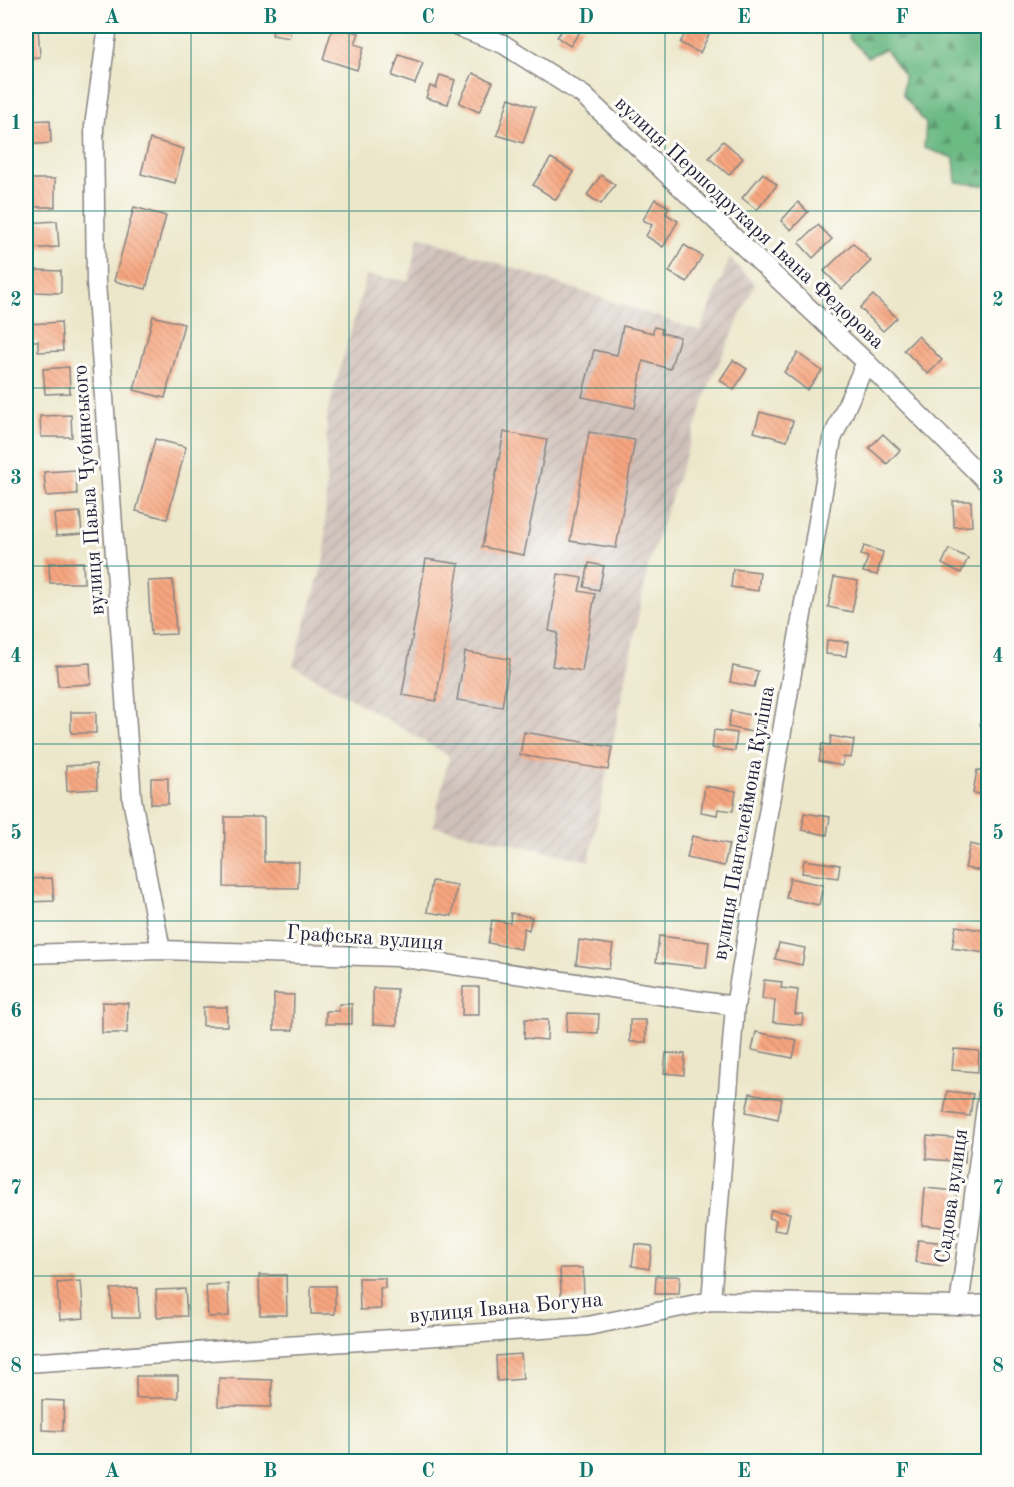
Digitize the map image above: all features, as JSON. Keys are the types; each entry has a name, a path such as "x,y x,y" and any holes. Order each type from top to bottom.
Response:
{"street":[{"name":"вулиця Павла Чубинського","path":"108,26 94,126 96,282 132,799 161,950"},
{"name":"вулиця Першодрукаря Івана Федорова","path":"457,26 503,44 583,95 866,362 988,483"},
{"name":"вулиця Пантелеймона Куліша","path":"711,1301 735,1006 832,439 866,362"},
{"name":"Графська вулиця","path":"26,954 161,950 398,957 735,1006"},
{"name":"Садова вулиця","path":"958,1306 988,1092"},
{"name":"вулиця Івана Богуна","path":"26,1363 588,1326 711,1301 958,1306 988,1304"}],"shaded area":[{"path":"418,236 700,331 730,258 755,284 711,380 649,563 589,861 433,826 449,756 293,665 325,556 327,413 367,275 409,281"}],"green space":[{"path":"850,26 988,26 988,186 956,182 954,158 924,148 926,124 903,95 904,75 885,49 868,57 849,38"}],"building":[{"path":"38,26 40,57 26,58 26,27"},
{"path":"274,26 292,26 289,38 272,35"},
{"path":"333,26 359,33 355,44 364,47 357,70 323,59"},
{"path":"565,26 584,26 570,46 557,37"},
{"path":"689,26 713,26 700,53 680,43"},
{"path":"399,55 423,63 415,84 392,76"},
{"path":"473,73 493,82 479,112 459,103"},
{"path":"440,75 455,80 448,104 426,98 430,86 436,88"},
{"path":"26,86 33,86 34,106 26,107"},
{"path":"509,98 535,107 523,143 497,135"},
{"path":"50,120 51,143 26,145 26,121"},
{"path":"150,139 184,149 175,183 141,174"},
{"path":"723,141 743,158 729,175 709,158"},
{"path":"551,158 574,172 556,200 533,185"},
{"path":"763,173 777,185 757,210 742,198"},
{"path":"601,175 615,185 601,204 587,195"},
{"path":"28,179 55,179 55,207 29,207"},
{"path":"655,199 669,207 666,214 678,221 663,247 646,236 652,225 643,220"},
{"path":"798,202 808,212 791,230 781,221"},
{"path":"134,207 166,216 146,289 114,281"},
{"path":"57,221 59,247 26,249 26,223"},
{"path":"818,225 832,239 813,258 799,243"},
{"path":"853,243 871,261 842,289 824,271"},
{"path":"684,245 702,256 687,282 669,272"},
{"path":"35,270 61,271 61,293 34,292"},
{"path":"873,295 897,318 883,331 860,308"},
{"path":"153,316 184,324 165,398 134,390"},
{"path":"61,322 63,351 38,352 38,341 30,341 29,324"},
{"path":"623,326 653,333 654,327 662,329 661,333 680,337 670,369 643,361 635,408 582,397 594,350 617,355"},
{"path":"918,336 942,360 928,374 904,350"},
{"path":"798,353 822,371 807,390 784,372"},
{"path":"733,360 747,369 734,390 720,380"},
{"path":"69,367 70,393 45,394 43,369"},
{"path":"760,412 793,421 787,441 754,432"},
{"path":"71,415 72,437 41,437 40,416"},
{"path":"504,432 547,440 524,555 482,547"},
{"path":"589,432 635,440 616,548 570,541"},
{"path":"883,434 900,450 887,464 869,448"},
{"path":"155,439 186,447 167,519 136,511"},
{"path":"76,470 77,494 46,496 44,472"},
{"path":"953,501 971,501 972,526 954,527"},
{"path":"80,512 82,534 56,536 54,514"},
{"path":"864,546 883,552 877,575 863,572 868,557 861,555"},
{"path":"949,549 968,558 961,573 942,564"},
{"path":"426,559 459,564 436,701 402,695"},
{"path":"83,562 84,583 50,583 49,563"},
{"path":"589,563 604,566 599,590 584,587"},
{"path":"733,569 760,572 758,591 731,587"},
{"path":"558,574 582,578 579,591 595,594 582,671 552,666 558,633 549,631"},
{"path":"834,577 858,581 852,612 828,607"},
{"path":"173,580 176,634 151,635 148,581"},
{"path":"827,640 848,642 846,656 826,654"},
{"path":"465,652 510,659 502,707 457,700"},
{"path":"90,663 91,684 58,686 56,665"},
{"path":"733,666 758,671 754,687 730,682"},
{"path":"985,704 988,705 988,727 980,725"},
{"path":"731,711 755,716 752,732 728,727"},
{"path":"71,712 96,712 96,733 71,733"},
{"path":"714,730 737,733 735,751 712,748"},
{"path":"524,732 612,747 608,770 520,755"},
{"path":"831,736 854,740 851,758 844,757 842,766 819,761 822,744 830,745"},
{"path":"96,764 97,789 67,791 66,766"},
{"path":"977,770 988,772 988,795 973,793"},
{"path":"151,778 168,778 168,804 151,804"},
{"path":"705,786 736,791 733,811 718,809 717,815 701,812"},
{"path":"804,813 830,817 827,835 802,830"},
{"path":"225,817 264,817 264,862 299,862 298,888 224,887"},
{"path":"692,836 729,844 724,866 687,858"},
{"path":"970,844 988,848 988,872 965,868"},
{"path":"804,860 840,865 838,878 802,873"},
{"path":"52,878 54,901 26,902 26,879"},
{"path":"790,878 823,885 819,905 786,898"},
{"path":"432,881 457,885 452,916 427,912"},
{"path":"511,913 532,917 529,930 524,928 521,949 488,943 492,920 510,923"},
{"path":"956,926 988,931 985,953 952,948"},
{"path":"659,936 709,942 706,968 656,962"},
{"path":"579,940 613,945 609,969 576,964"},
{"path":"779,943 805,948 802,965 775,959"},
{"path":"764,980 782,982 781,988 798,990 795,1014 803,1014 802,1025 773,1022 775,1000 762,999"},
{"path":"463,987 479,987 479,1015 462,1015"},
{"path":"373,988 397,989 397,1025 373,1024"},
{"path":"274,994 294,995 293,1030 274,1030"},
{"path":"102,1002 128,1003 127,1033 102,1033"},
{"path":"339,1004 352,1004 352,1024 326,1024 326,1011 339,1011"},
{"path":"203,1007 227,1007 227,1026 203,1026"},
{"path":"568,1013 599,1014 598,1033 566,1032"},
{"path":"525,1019 548,1020 547,1040 524,1038"},
{"path":"630,1020 646,1020 646,1042 630,1042"},
{"path":"756,1032 797,1040 793,1058 752,1050"},
{"path":"954,1049 979,1051 978,1072 952,1070"},
{"path":"666,1053 685,1054 684,1075 664,1073"},
{"path":"947,1091 973,1094 970,1116 944,1113"},
{"path":"750,1093 782,1099 778,1119 746,1112"},
{"path":"927,1136 966,1139 965,1162 926,1159"},
{"path":"925,1188 957,1191 953,1228 922,1225"},
{"path":"771,1210 790,1213 786,1232 774,1230 776,1220 769,1218"},
{"path":"986,1237 988,1237 988,1268 986,1268"},
{"path":"918,1240 945,1243 942,1266 915,1262"},
{"path":"635,1244 652,1246 649,1269 632,1266"},
{"path":"560,1268 583,1268 584,1297 561,1298"},
{"path":"259,1275 286,1275 287,1315 260,1315"},
{"path":"656,1276 680,1276 679,1294 655,1294"},
{"path":"359,1278 385,1278 385,1288 380,1288 381,1309 360,1310"},
{"path":"81,1281 84,1318 60,1320 57,1283"},
{"path":"228,1284 229,1316 208,1317 206,1285"},
{"path":"311,1286 335,1286 335,1314 311,1314"},
{"path":"138,1288 139,1318 112,1318 111,1289"},
{"path":"185,1289 187,1316 157,1317 156,1290"},
{"path":"521,1354 523,1379 497,1381 496,1356"},
{"path":"136,1376 178,1376 178,1398 136,1398"},
{"path":"219,1378 272,1380 271,1407 218,1406"},
{"path":"42,1400 64,1401 63,1431 42,1430"}]}
